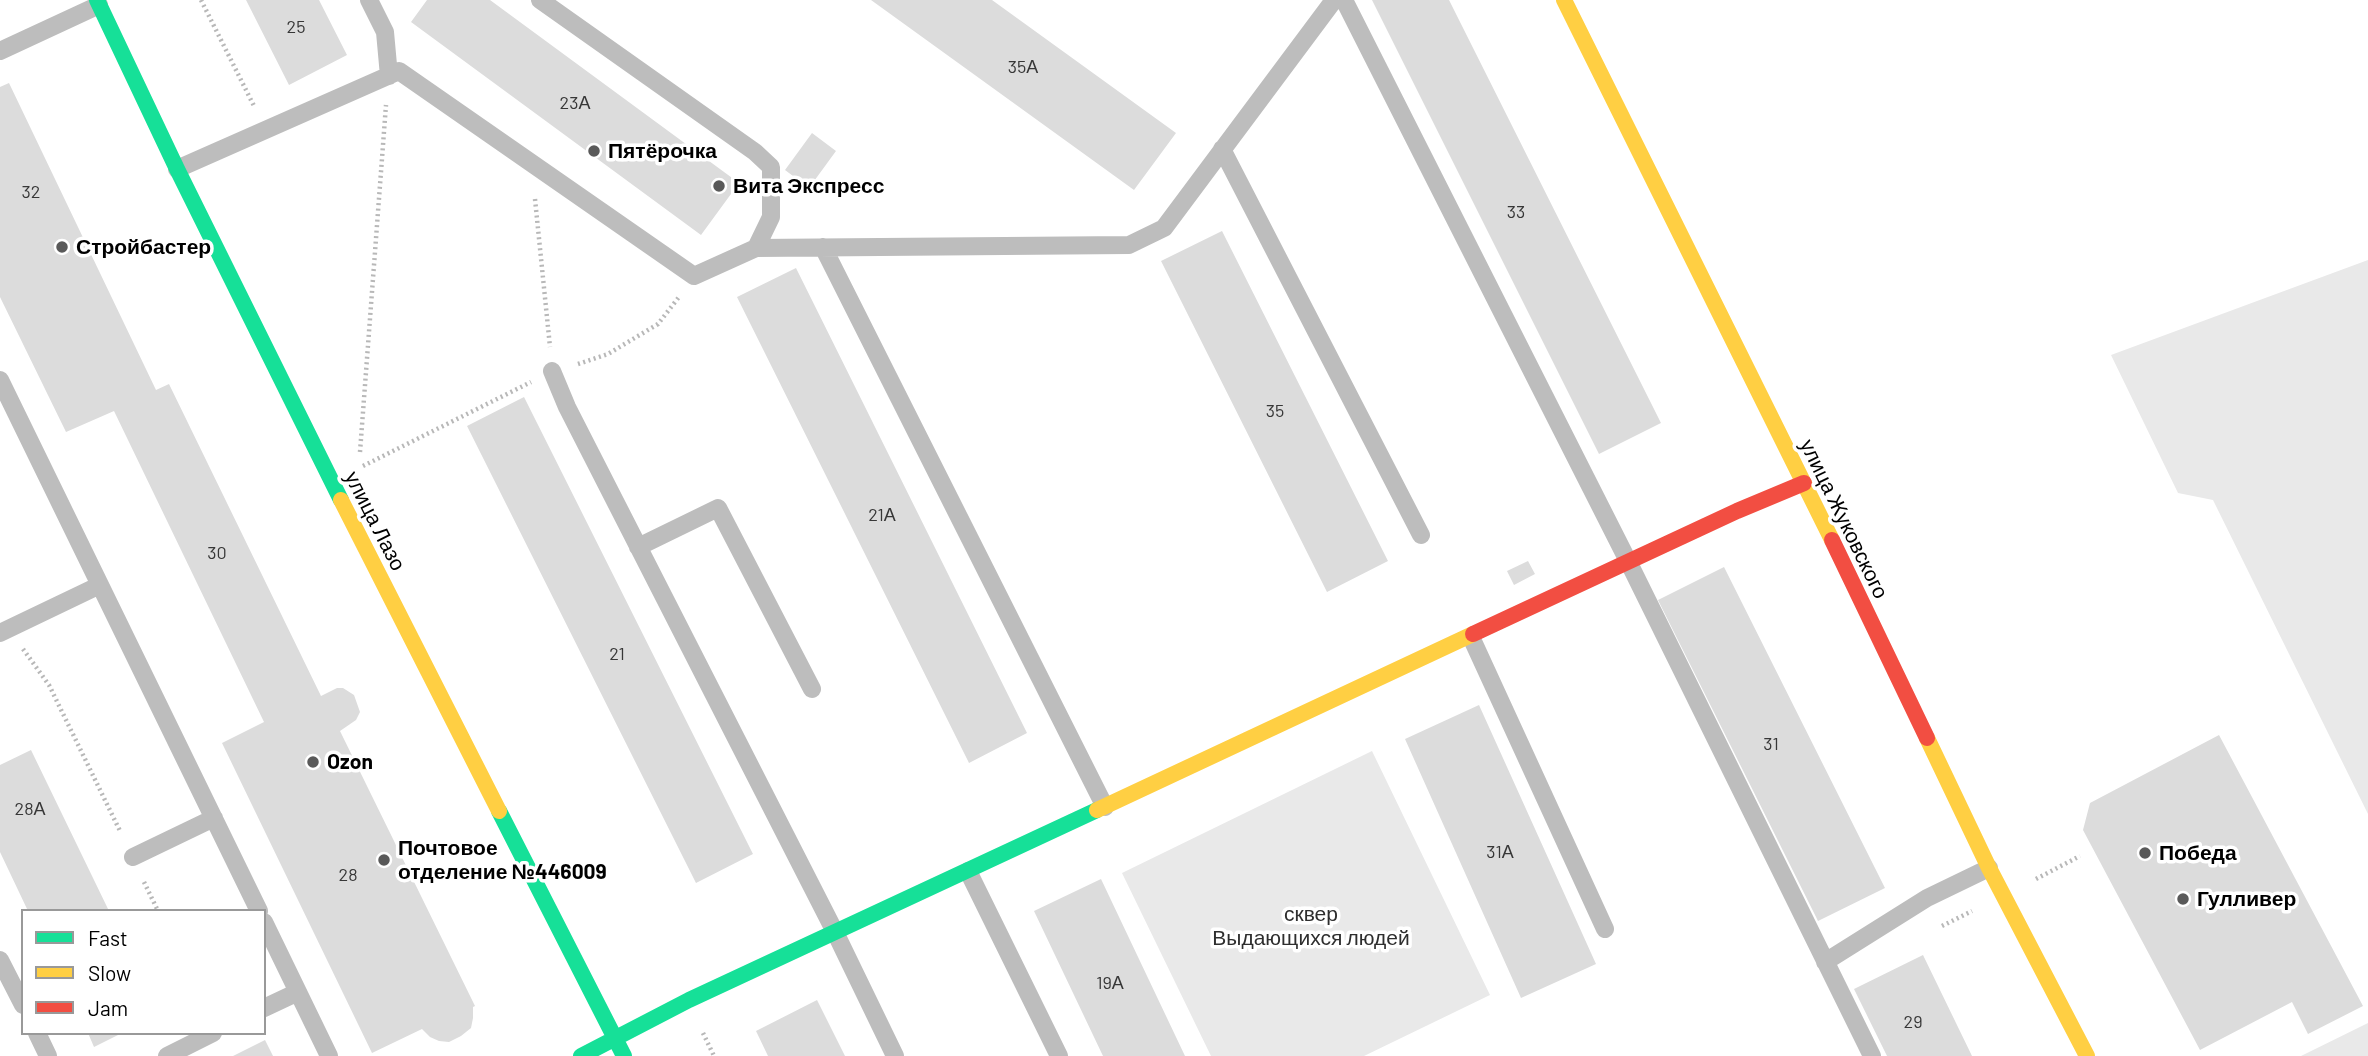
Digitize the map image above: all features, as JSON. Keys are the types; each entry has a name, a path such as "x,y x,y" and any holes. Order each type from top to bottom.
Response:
{"street":[{"name":"улица Жуковского","path":"1564,0 1804,483 1989,868 2087,1056"},
{"name":"улица Лазо","path":"98,2 177,169 354,527 624,1056"},
{"path":"581,1056 689,1000 1737,511 1804,483"}],"lane":[{"path":"540,0 755,152 771,167 771,217 756,248"},
{"path":"177,169 399,71 694,276 756,248 1129,245 1164,228 1334,0"},
{"path":"1344,0 1629,563 1872,1056"},
{"path":"0,51 98,2"},
{"path":"375,3 385,32 389,76"},
{"path":"1222,149 1421,535"},
{"path":"823,247 1105,807"},
{"path":"552,371 566,407 835,932 895,1056"},
{"path":"0,380 258,909"},
{"path":"638,547 718,508 812,689"},
{"path":"4,631 100,585"},
{"path":"1471,637 1605,929"},
{"path":"133,857 214,818"},
{"path":"1825,962 1927,898 1989,868"},
{"path":"968,871 1059,1056"},
{"path":"266,926 329,1056"},
{"path":"0,960 21,1002"},
{"path":"266,1007 298,992"},
{"path":"38,1035 48,1056"},
{"path":"167,1056 209,1035"}],"path":[{"path":"201,0 266,130"},
{"path":"359,468 389,76"},
{"path":"532,163 552,371"},
{"path":"4,631 49,685 157,909"}],"green space":[{"path":"2368,260 2368,814 2213,500 2178,493 2111,355"},
{"name":"сквер Выдающихся людей","path":"1372,751 1490,995 1364,1056 1211,1056 1122,873"},
{"path":"2368,1023 2368,1056 2301,1056"}],"building":[{"path":"246,0 319,0 347,55 289,85"},
{"path":"427,0 490,0 739,183 701,235 411,22"},
{"path":"871,0 992,0 1176,133 1134,190"},
{"path":"1372,0 1449,0 1661,423 1599,454"},
{"path":"9,83 156,390 169,384 321,696 337,688 343,688 354,695 360,712 356,720 340,731 475,1006 471,1028 449,1042 430,1037 422,1029 372,1053 222,743 264,722 114,411 66,432 0,297 0,87"},
{"path":"812,133 836,151 809,188 785,170"},
{"path":"1222,231 1388,561 1327,592 1161,261"},
{"path":"796,268 1027,733 969,763 737,297"},
{"path":"524,397 753,854 696,883 467,426"},
{"path":"1528,561 1535,574 1514,585 1507,571"},
{"path":"1724,567 1885,888 1818,921 1658,600"},
{"path":"1479,705 1596,964 1521,998 1405,739"},
{"path":"2219,735 2363,1006 2308,1034 2292,1002 2200,1050 2083,830 2090,803"},
{"path":"31,750 108,909 27,909 0,852 0,765"},
{"path":"1101,879 1185,1056 1103,1056 1034,911"},
{"path":"1923,955 1972,1056 1887,1056 1854,989"},
{"path":"817,1000 845,1056 768,1056 756,1031"},
{"path":"89,1035 118,1035 94,1047"},
{"path":"265,1040 273,1056 233,1056"}],"traffic: fast":[{"path":"97,0 177,169 341,500"},
{"path":"581,1056 689,1000 1097,810"},
{"path":"499,811 624,1056"}],"traffic: slow":[{"path":"1564,0 1832,540"},
{"path":"341,500 499,811"},
{"path":"1097,810 1473,634"},
{"path":"1927,738 1989,868 2087,1056"}],"traffic: jam":[{"path":"1473,634 1737,511 1804,483"},
{"path":"1832,540 1927,738"}],"place":[{"name":"Пятёрочка","path":"594,151"},
{"name":"Вита Экспресс","path":"719,186"},
{"name":"Стройбастер","path":"62,247"},
{"name":"Ozon","path":"313,762"},
{"name":"Победа","path":"2145,853"},
{"name":"Почтовое отделение №446009","path":"384,860"},
{"name":"Гулливер","path":"2183,899"}]}
